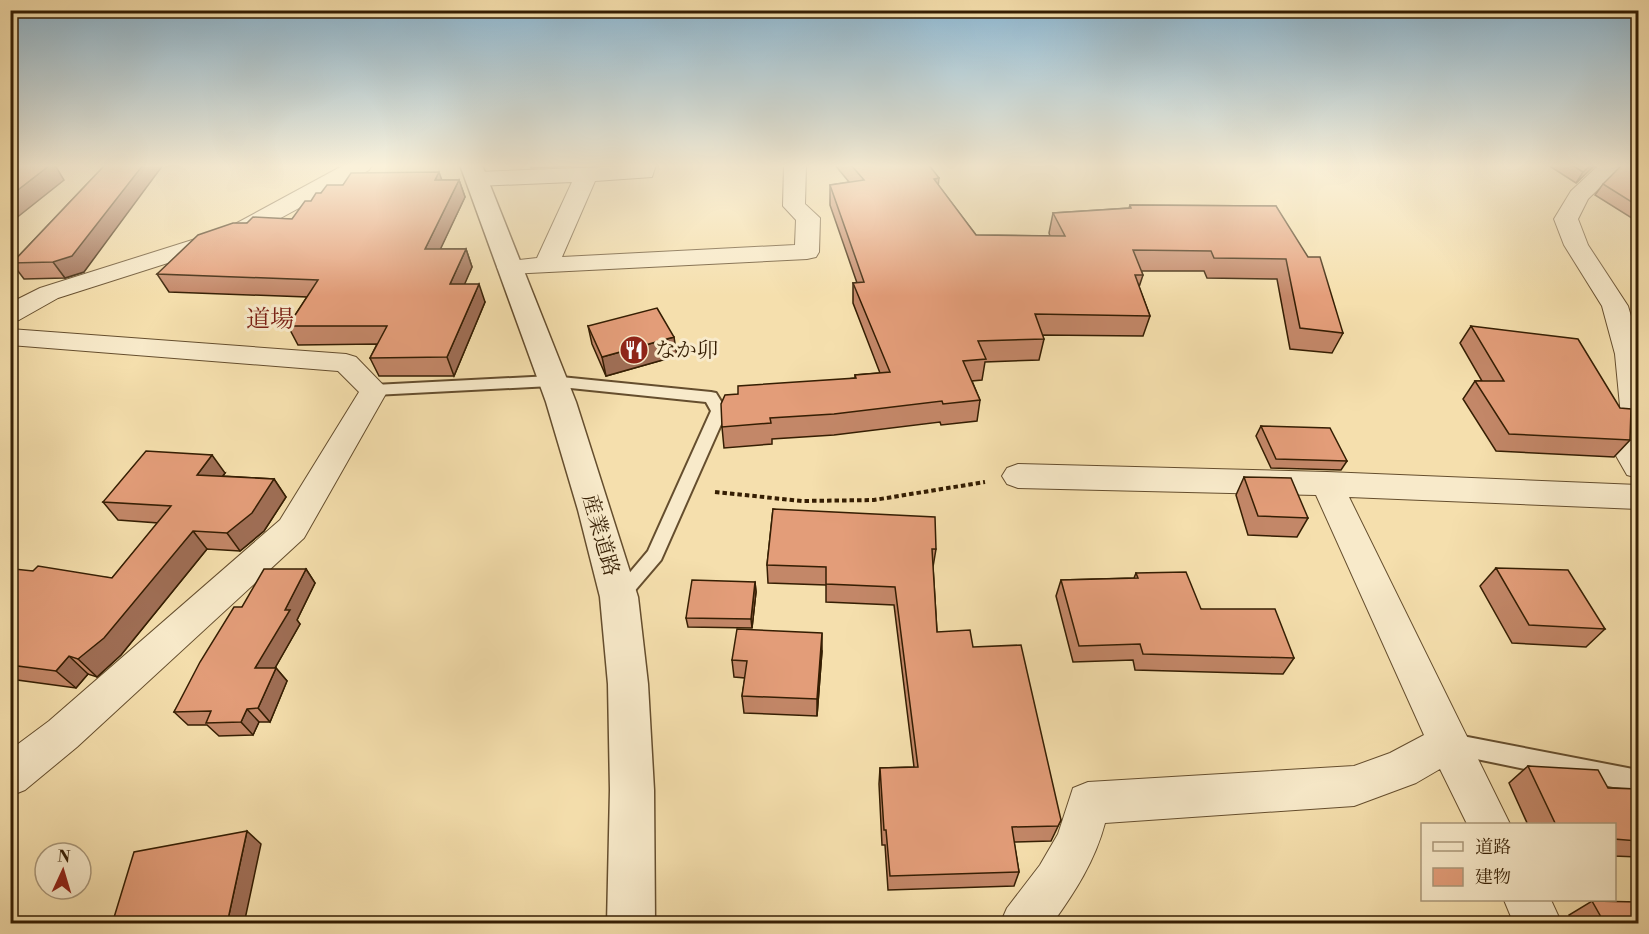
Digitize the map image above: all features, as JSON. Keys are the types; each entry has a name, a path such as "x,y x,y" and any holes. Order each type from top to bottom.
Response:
{"street":[{"path":"10,314 49,293 232,235 281,209"},
{"name":"産業道路","path":"490,209 509,267 561,402 592,499 619,597 628,684 632,790 631,924"},
{"path":"546,265 571,209"},
{"path":"509,267 807,252 808,218 797,209"},
{"path":"1572,209 1566,219 1576,245 1615,306 1629,354 1635,406 1630,454 1638,467"},
{"path":"10,337 346,363 374,390 292,529 63,734 10,776"},
{"path":"1018,476 1327,484 1638,497"},
{"path":"1327,484 1448,743 1488,823"},
{"path":"1023,924 1056,881 1078,842 1088,803 1354,786 1401,769 1448,743"},
{"path":"1528,901 1539,924"}],"lane":[{"path":"374,390 551,381 711,397 719,411 656,555 619,597"},
{"path":"1448,743 1613,777 1638,780"}],"path":[{"path":"685,488 802,501 874,501 1018,476"}],"building":[{"path":"64,209 109,209 72,256 53,262 12,263"},
{"path":"300,209 445,209 425,249 466,249 450,284 479,284 447,357 370,358 387,326 288,326 318,280 157,274 198,235 233,223 247,223 253,217 292,219"},
{"path":"838,209 956,209 976,235 1065,236 1053,213 1122,209 1278,209 1308,257 1320,257 1343,333 1300,328 1286,259 1214,258 1211,251 1133,250 1143,275 1135,275 1150,316 1035,314 1044,339 978,341 986,359 963,361 980,400 943,404 942,401 834,414 770,418 771,423 722,427 721,404 725,395 738,394 738,386 856,378 855,375 890,372 853,283 864,282"},
{"path":"657,308 674,337 602,357 588,326"},
{"path":"1471,326 1578,339 1620,408 1631,409 1630,440 1509,434 1475,381 1504,381"},
{"path":"1261,426 1330,428 1347,461 1276,459"},
{"path":"146,451 212,455 197,475 274,479 252,513 227,533 193,531 104,638 78,659 69,656 56,671 10,665 10,572 14,569 33,571 38,566 112,578 171,506 103,502"},
{"path":"1244,477 1291,478 1308,518 1258,516"},
{"path":"773,509 935,517 936,549 932,549 937,632 970,630 973,647 1021,645 1061,820 1058,826 1012,827 1019,872 890,876 880,768 918,767 895,587 826,584 826,567 767,565"},
{"path":"1496,568 1568,570 1605,629 1529,625"},
{"path":"264,569 306,569 285,610 290,610 255,668 276,668 258,708 247,709 241,722 206,723 211,711 174,712 200,662 234,607 242,607"},
{"path":"1186,572 1201,609 1275,609 1294,658 1143,654 1140,644 1079,646 1061,580 1138,578 1136,573"},
{"path":"692,580 755,582 751,619 686,618"},
{"path":"737,629 822,633 817,699 742,696 747,661 732,660"},
{"path":"1528,766 1598,770 1608,788 1638,789 1638,841 1616,839 1616,823 1555,823"},
{"path":"247,831 227,924 112,924 134,852"},
{"path":"1592,901 1638,902 1638,924 1605,924"}],"place":[{"name":"なか卯","path":"634,350"}],"district":[{"name":"道場","path":"270,319"}]}
